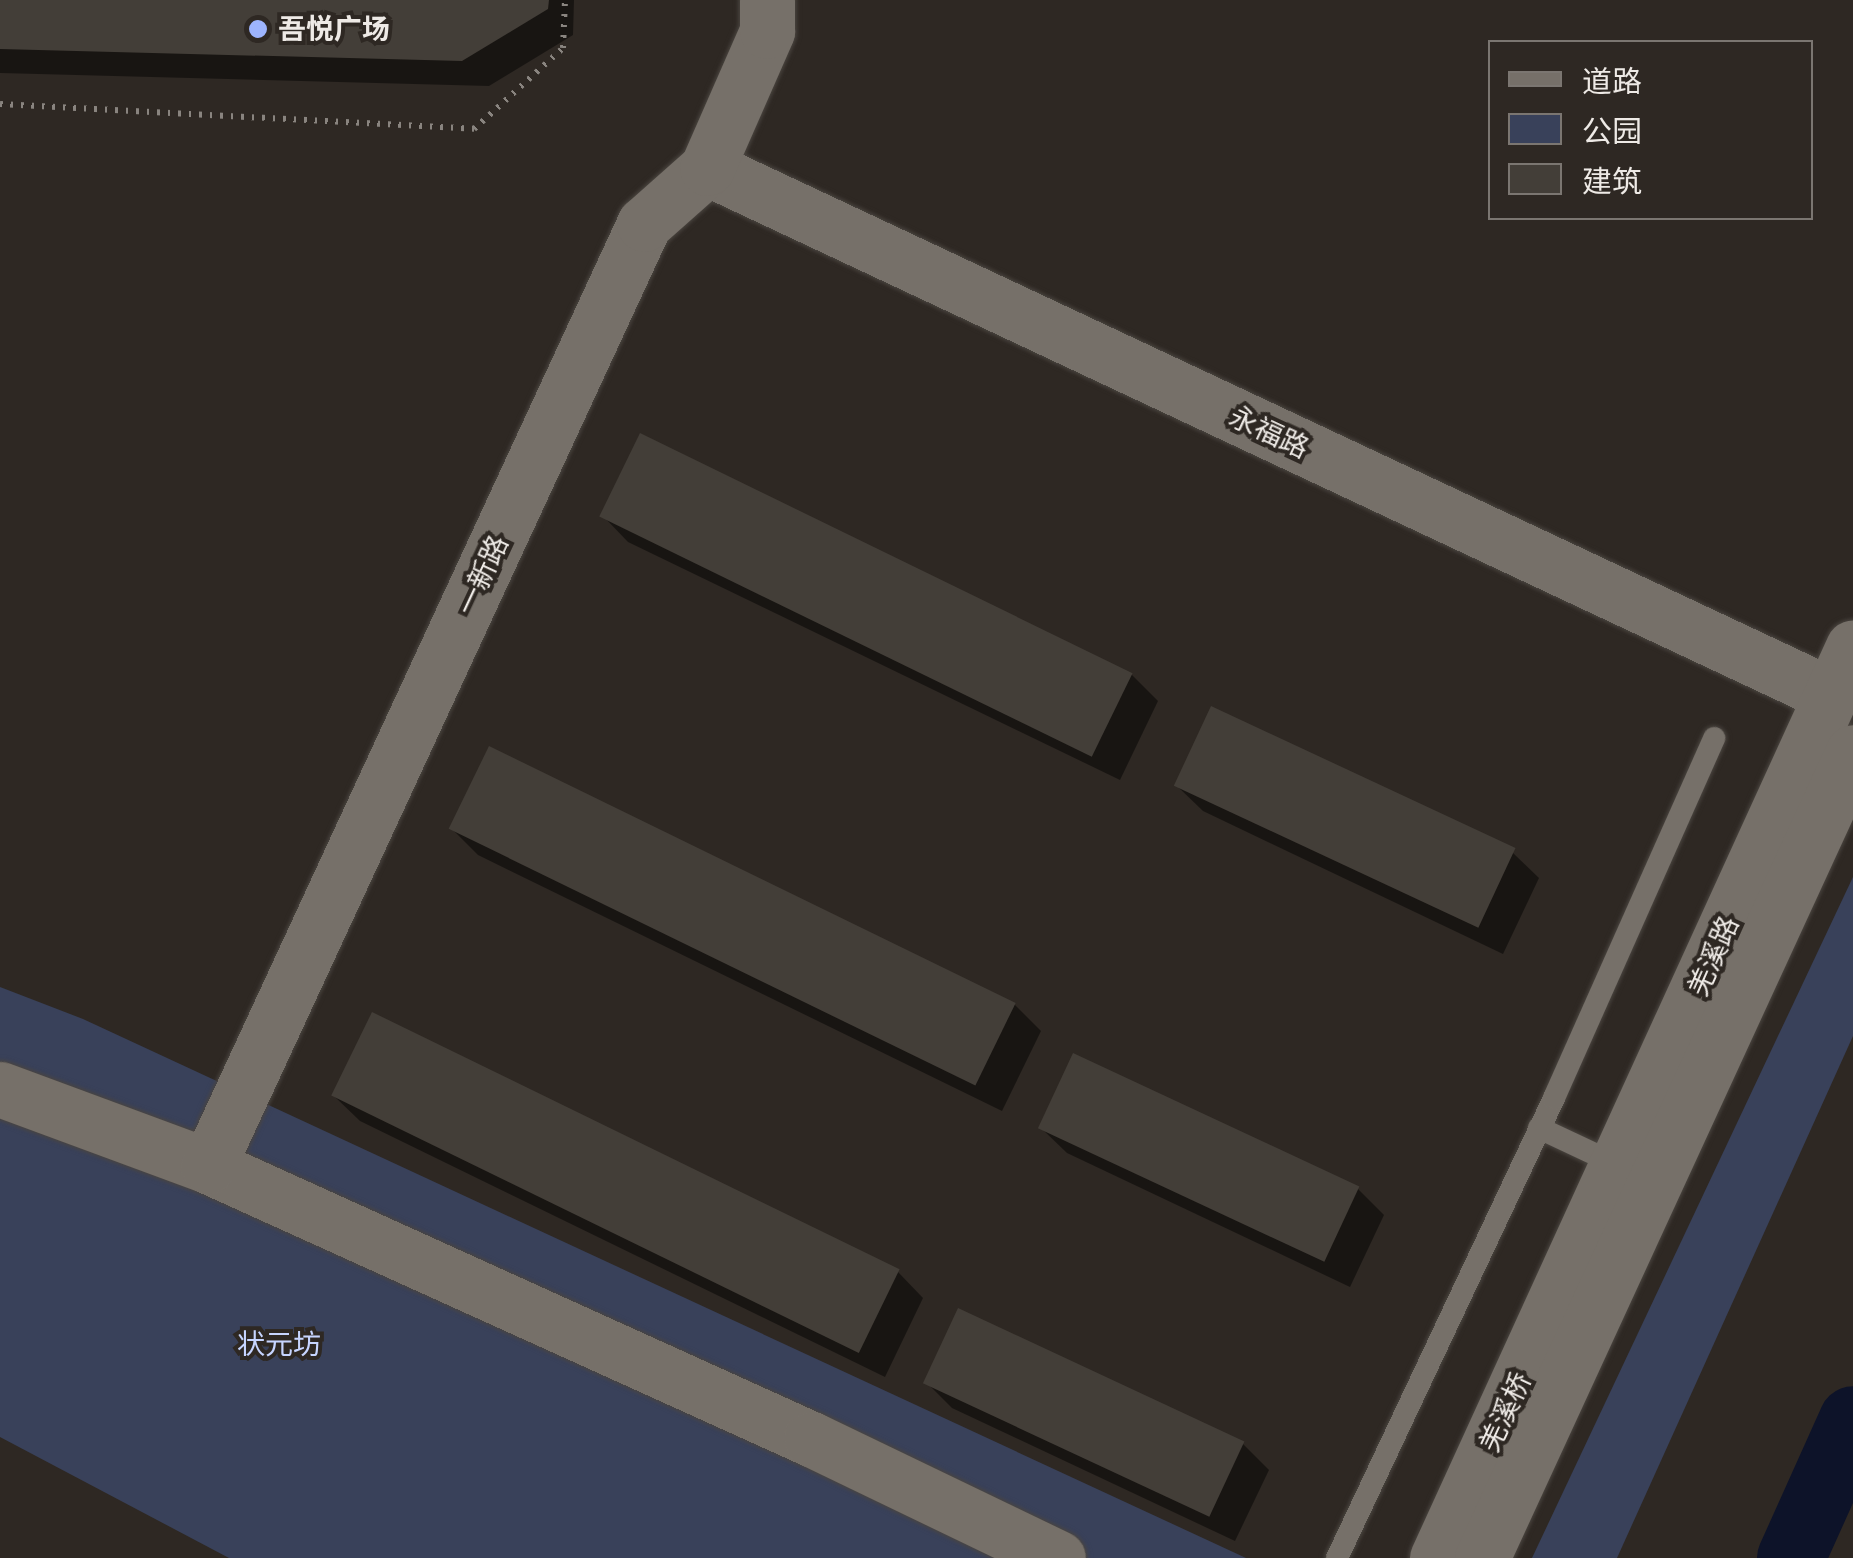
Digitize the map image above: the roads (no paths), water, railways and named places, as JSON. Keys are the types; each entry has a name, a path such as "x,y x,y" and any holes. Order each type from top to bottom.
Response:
{"street":[{"name":"一新路","path":"208,1166 644,224 707,168 767,32 767,0"},
{"name":"永福路","path":"707,168 1842,671"},
{"name":"羌溪路","path":"1592,1273 1638,1171 1842,671"},
{"path":"1638,1171 1853,752"},
{"path":"0,1089 208,1166 811,1440 1058,1558"},
{"name":"羌溪桥","path":"1437,1558 1592,1273"},
{"name":"羌溪桥","path":"1482,1558 1592,1273"}],"lane":[{"path":"1336,1558 1540,1128 1714,738"},
{"path":"1540,1128 1638,1171"}],"waterway":[{"path":"1791,1558 1853,1420"}],"place":[{"name":"吾悦广场","path":"258,29"}],"park label":[{"name":"状元坊","path":"279,1344"}]}
